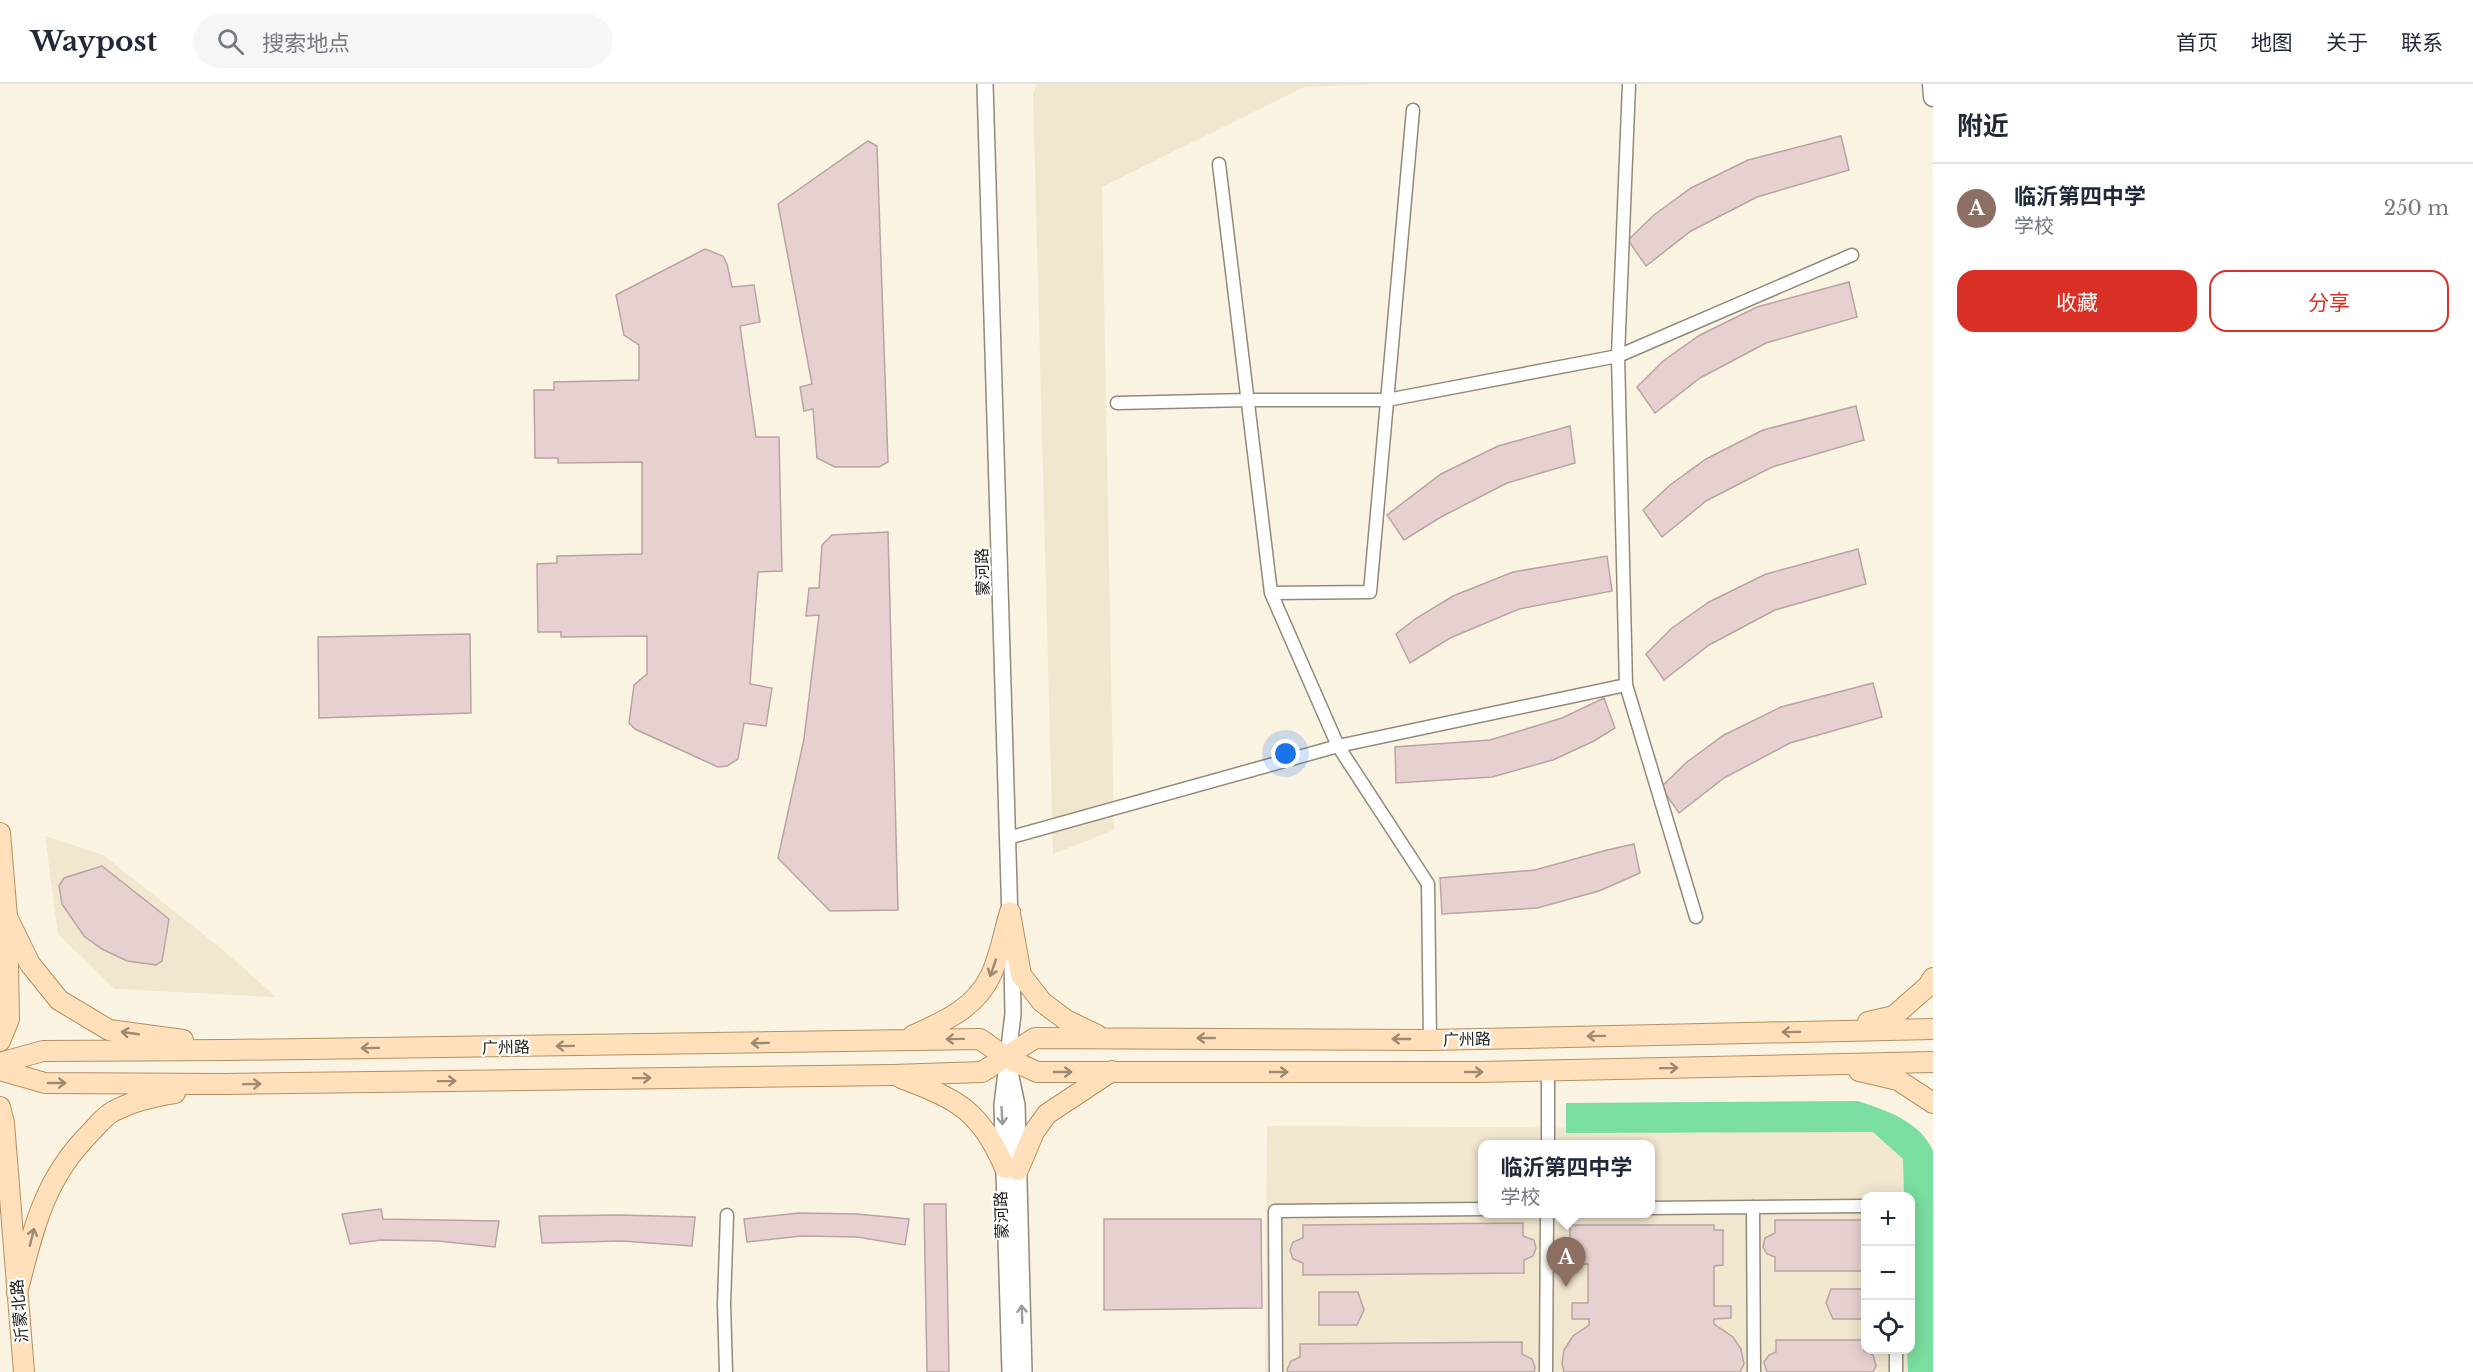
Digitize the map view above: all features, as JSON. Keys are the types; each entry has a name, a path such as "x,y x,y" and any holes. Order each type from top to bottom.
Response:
{"main road":[{"path":"1932,84 1933,97"},
{"path":"0,832 7,917 9,1019 0,1041"},
{"path":"1010,912 1021,975 1042,1002 1066,1020 1102,1038"},
{"path":"902,1041 946,1021 970,1005 991,976 1010,912"},
{"path":"7,917 30,964 59,1000 109,1030 229,1050"},
{"path":"1832,1031 1894,1016 1928,986 1933,978"},
{"name":"广州路","path":"0,1070 45,1083 225,1084 893,1075 982,1072 1035,1038 1430,1040 1933,1029"},
{"name":"广州路","path":"0,1064 43,1050 229,1050 980,1039 1007,1058 1037,1072 1548,1070 1933,1062"},
{"path":"1834,1065 1898,1080 1933,1103"},
{"path":"893,1075 946,1096 974,1115 1011,1169 1047,1114 1112,1071"},
{"path":"17,1293 36,1220 55,1176 88,1134 111,1112 148,1097 225,1084"},
{"name":"沂蒙北路","path":"0,1107 4,1123 24,1372"}],"street":[{"name":"蒙河路","path":"985,84 1013,1014 1007,1058 1017,1105 1011,1169 1010,1372"},
{"path":"1629,84 1618,356 1626,685 1696,917"},
{"path":"1271,593 1370,592 1413,110"},
{"path":"1219,164 1271,593 1338,746 1428,884 1430,1040"},
{"path":"1117,403 1387,400 1618,356 1852,255"},
{"path":"1008,838 1338,746 1626,685"},
{"path":"1548,1070 1548,1140"},
{"name":"蒙河路","path":"1011,1169 1024,1372"},
{"path":"1655,1208 1861,1206"},
{"path":"1753,1207 1754,1372"},
{"path":"1276,1372 1275,1211 1478,1209"},
{"path":"726,1372 724,1304 727,1215"},
{"path":"1546,1372 1547,1218"},
{"path":"1896,1354 1896,1372"}],"shaded area":[{"path":"1038,84 1379,84 1304,87 1102,187 1114,830 1053,854 1033,93"},
{"path":"45,836 103,855 217,945 276,997 115,989 58,934"},
{"path":"1267,1126 1873,1129 1908,1159 1909,1192 1861,1192 1861,1354 1911,1354 1916,1372 1265,1372"}],"green space":[{"path":"1858,1101 1902,1118 1920,1132 1933,1151 1933,1372 1908,1372 1907,1354 1915,1354 1915,1192 1904,1192 1903,1159 1873,1132 1566,1133 1566,1103"}],"building":[{"path":"1841,136 1849,170 1757,197 1691,231 1646,266 1628,240 1654,215 1691,188 1748,160"},
{"path":"868,141 877,146 888,462 879,467 835,467 817,458 813,409 804,411 800,387 812,384 778,204"},
{"path":"705,249 723,256 732,287 754,285 760,322 740,326 756,437 779,437 782,571 758,572 750,684 772,688 766,726 744,723 738,759 727,766 718,767 635,729 629,723 634,685 647,674 647,636 561,637 561,632 538,632 537,564 557,563 557,556 642,554 642,462 558,463 558,458 535,458 534,390 554,390 554,382 639,380 639,345 624,335 616,295"},
{"path":"1849,282 1857,317 1766,343 1700,378 1655,413 1637,387 1663,361 1700,335 1757,307"},
{"path":"1856,406 1864,440 1772,467 1706,501 1662,537 1643,510 1670,485 1706,459 1763,430"},
{"path":"1570,426 1575,463 1507,483 1441,517 1404,540 1387,515 1441,474 1498,446"},
{"path":"888,532 898,910 830,911 778,858 804,739 819,615 806,616 809,588 819,588 822,545 832,535"},
{"path":"1858,549 1866,584 1775,610 1709,645 1664,680 1646,654 1672,628 1709,602 1766,574"},
{"path":"1607,556 1612,591 1519,609 1450,638 1410,663 1396,634 1415,619 1453,596 1513,572"},
{"path":"470,634 471,713 319,718 318,637"},
{"path":"1873,683 1882,717 1790,743 1724,778 1679,813 1661,787 1687,762 1724,735 1781,707"},
{"path":"1604,698 1615,728 1594,741 1553,760 1492,777 1396,783 1395,747 1490,740 1562,718"},
{"path":"1634,844 1640,873 1599,891 1537,908 1442,914 1440,878 1535,870"},
{"path":"102,866 169,919 162,961 156,965 127,961 102,949 84,936 62,904 59,886 64,878"},
{"path":"924,1204 946,1204 949,1372 927,1372"},
{"path":"381,1209 383,1219 499,1221 495,1247 438,1241 381,1240 350,1244 342,1214"},
{"path":"799,1213 857,1214 909,1219 905,1245 857,1237 802,1236 747,1242 744,1219"},
{"path":"539,1216 695,1217 692,1246 622,1241 542,1243"},
{"path":"1104,1219 1261,1219 1262,1308 1104,1310"},
{"path":"1775,1220 1861,1220 1861,1271 1775,1271 1775,1257 1767,1254 1763,1247 1765,1238 1775,1233"},
{"path":"1523,1223 1523,1236 1534,1240 1536,1248 1533,1256 1524,1260 1524,1273 1303,1275 1303,1263 1293,1259 1290,1250 1293,1242 1303,1238 1303,1225"},
{"path":"1570,1225 1714,1225 1714,1230 1723,1230 1723,1265 1714,1266 1714,1306 1731,1306 1731,1318 1714,1319 1714,1324 1733,1337 1741,1349 1744,1364 1740,1372 1564,1372 1562,1364 1564,1350 1573,1336 1589,1325 1589,1319 1572,1319 1572,1303 1588,1303 1588,1264 1570,1264"},
{"path":"1831,1289 1861,1289 1861,1319 1833,1319 1826,1303"},
{"path":"1319,1292 1358,1292 1364,1310 1357,1325 1319,1325"},
{"path":"1776,1340 1861,1340 1861,1354 1873,1355 1876,1366 1873,1372 1767,1372 1764,1362 1769,1355 1776,1352"},
{"path":"1522,1342 1522,1354 1532,1359 1534,1372 1288,1372 1287,1370 1291,1361 1300,1357 1300,1344"}],"place":[{"name":"临沂第四中学","path":"1566,1287"}]}
